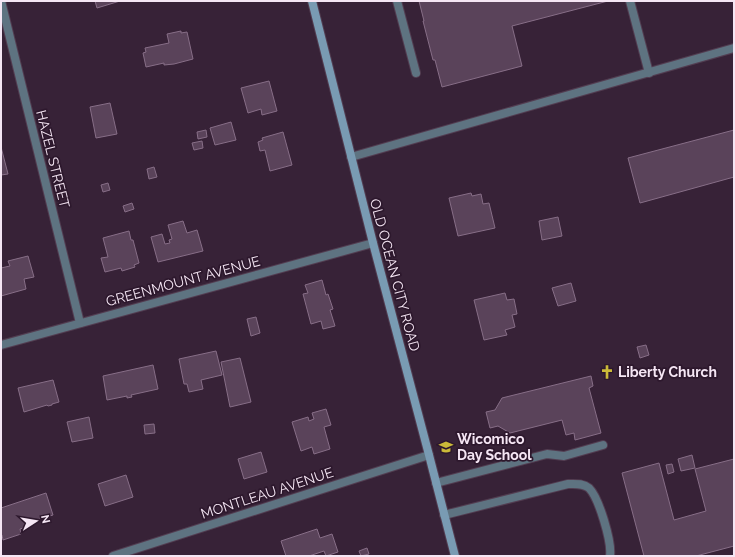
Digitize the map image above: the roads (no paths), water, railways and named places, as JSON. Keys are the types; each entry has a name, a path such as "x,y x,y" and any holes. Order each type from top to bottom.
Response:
{"main road":[{"name":"OLD OCEAN CITY ROAD","path":"312,1 372,243 429,455 454,556"}],"street":[{"name":"HAZEL STREET","path":"1,1 80,323"},
{"path":"397,1 416,72"},
{"path":"630,1 649,74"},
{"path":"351,157 649,74 734,48"},
{"name":"GREENMOUNT AVENUE","path":"1,345 372,243"},
{"path":"436,482 546,454 564,456 603,445"},
{"name":"MONTLEAU AVENUE","path":"113,556 429,455"},
{"path":"444,515 568,484 578,484 588,488 598,502 611,556"}],"place":[{"name":"Liberty Church","path":"607,372"},
{"name":"Wicomico Day School","path":"446,447"}]}
